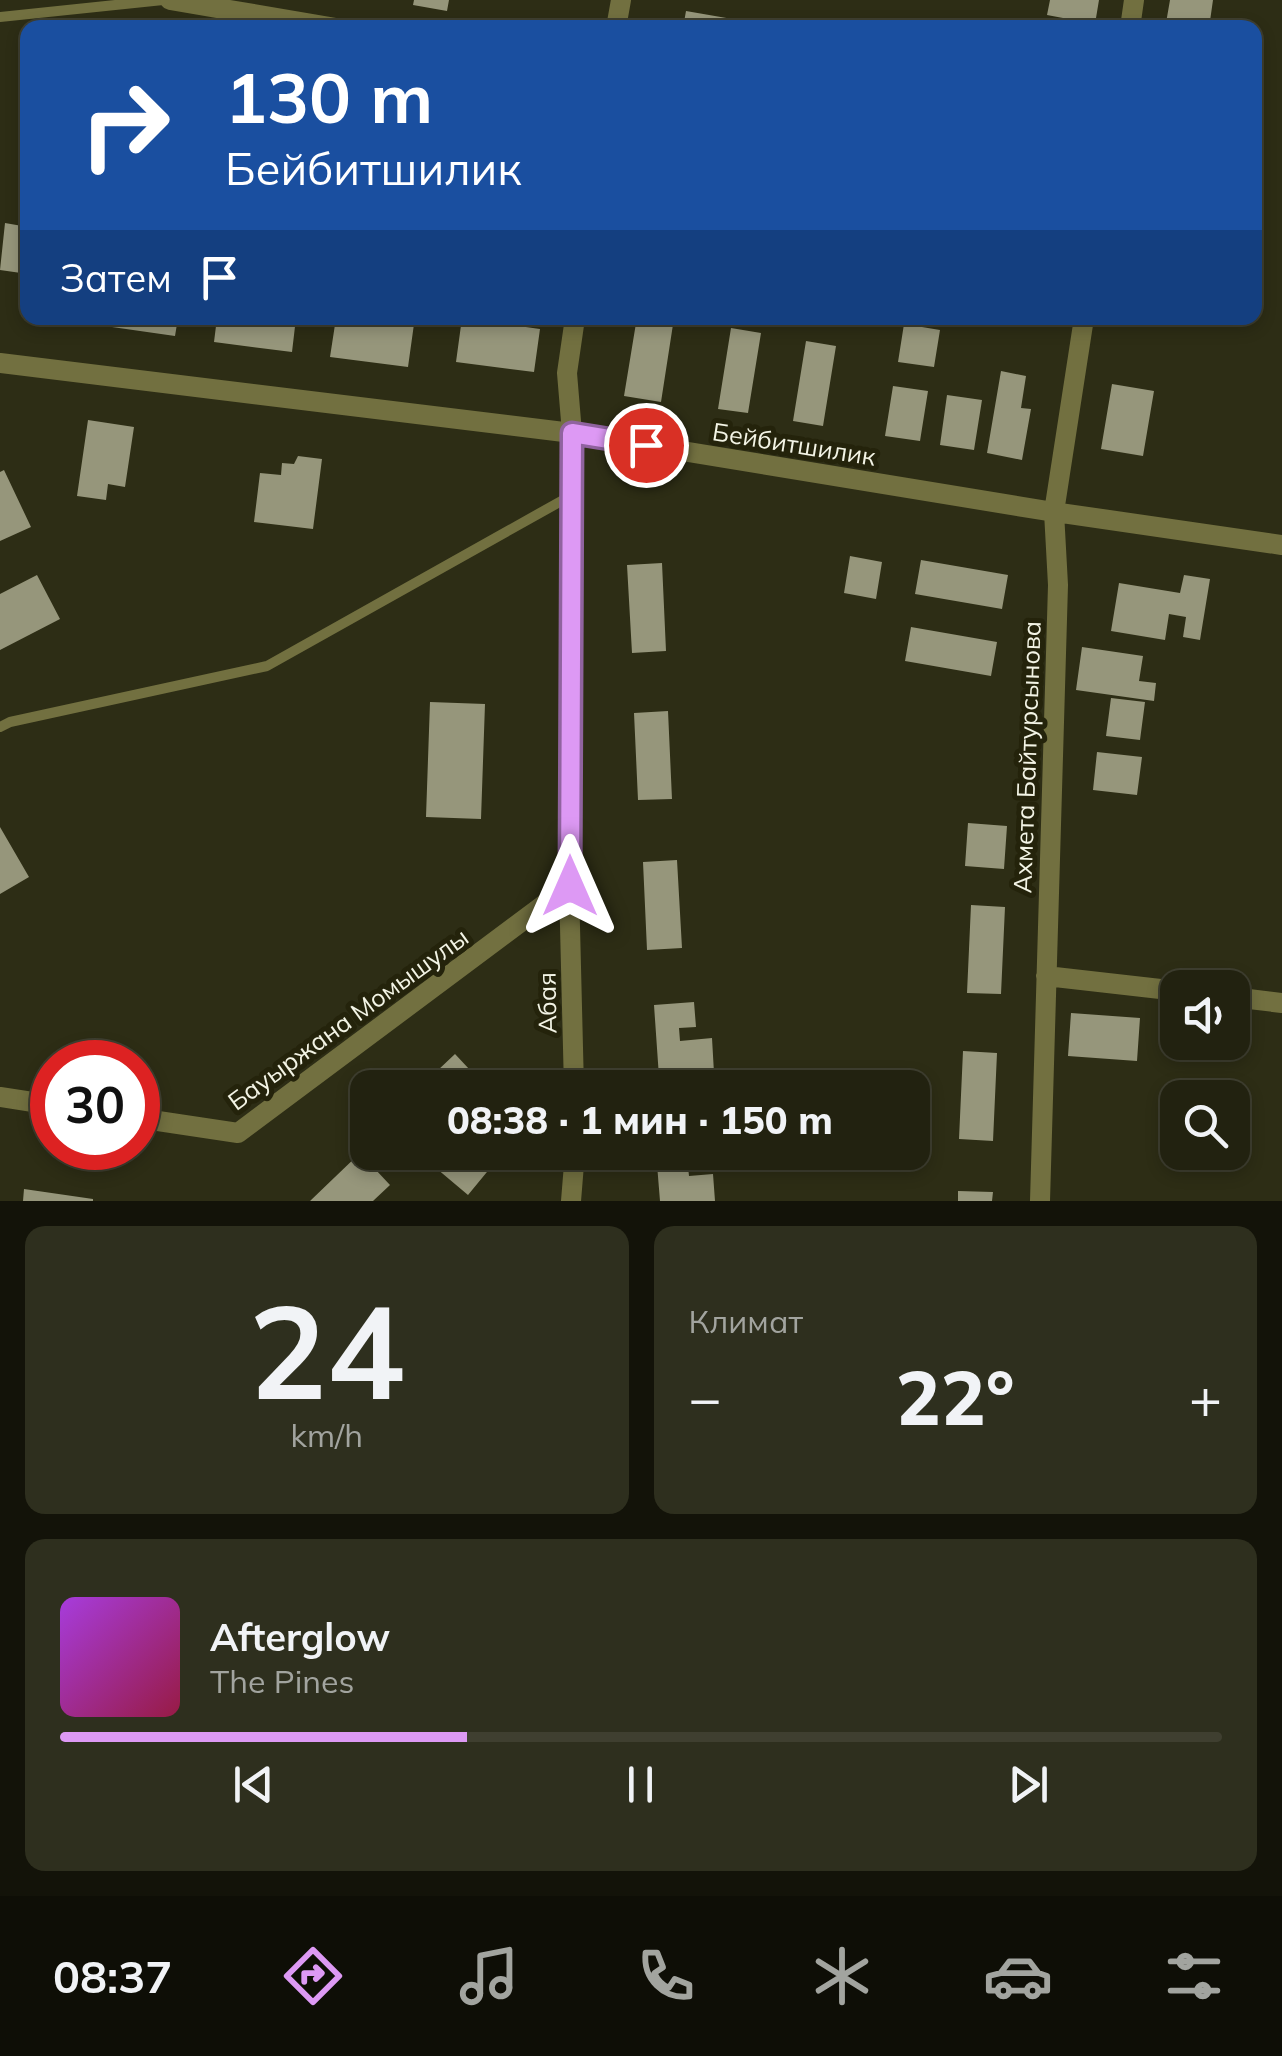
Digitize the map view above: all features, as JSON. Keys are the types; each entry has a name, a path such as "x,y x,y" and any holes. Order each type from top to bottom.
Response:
{"street":[{"path":"167,0 288,20"},
{"name":"Абая","path":"573,325 567,373 572,433 570,886 574,1070"},
{"name":"Ахмета Байтурсынова","path":"1040,1201 1058,585 1054,512 1083,325"},
{"name":"Бейбитшилик","path":"0,362 572,433 1282,545"},
{"name":"Бауыржана Момышулы","path":"160,1121 238,1133 570,886"},
{"path":"1046,976 1160,989"},
{"path":"1250,999 1282,1003"},
{"path":"0,1097 30,1102"},
{"path":"571,1201 574,1170"}],"lane":[{"path":"0,17 167,0"},
{"path":"0,727 267,666 572,495"}],"building":[{"path":"414,0 449,0 447,11 413,5"},
{"path":"1050,0 1099,0 1096,20 1047,15"},
{"path":"1170,0 1213,0 1210,20 1167,20"},
{"path":"686,11 738,20 684,20"},
{"path":"5,223 20,226 20,273 0,270"},
{"path":"98,325 177,325 175,336"},
{"path":"216,325 295,325 292,352 214,342"},
{"path":"335,325 414,325 408,367 330,357"},
{"path":"461,325 540,329 534,372 456,362"},
{"path":"636,325 673,325 661,402 624,396"},
{"path":"904,325 940,330 934,367 898,362"},
{"path":"731,328 761,333 748,413 718,409"},
{"path":"806,341 836,346 823,426 793,421"},
{"path":"1001,371 1026,376 1021,408 1031,409 1022,460 987,453"},
{"path":"1112,384 1154,391 1143,456 1101,449"},
{"path":"893,386 928,391 920,441 885,436"},
{"path":"947,395 982,400 974,450 940,445"},
{"path":"88,420 134,427 125,487 108,484 106,500 77,496"},
{"path":"298,456 322,459 313,529 254,522 260,473 281,475 282,463 294,464"},
{"path":"4,470 31,527 0,541 0,472"},
{"path":"850,556 882,562 876,599 844,593"},
{"path":"921,560 1008,575 1002,609 915,594"},
{"path":"662,563 666,651 632,653 627,565"},
{"path":"37,575 60,619 0,650 0,594"},
{"path":"1184,575 1210,579 1200,640 1183,637 1186,617 1169,614 1165,640 1111,631 1119,583 1180,593"},
{"path":"911,627 997,642 991,676 905,661"},
{"path":"1082,647 1143,656 1139,681 1156,683 1154,701 1076,690"},
{"path":"1111,698 1145,702 1140,740 1106,736"},
{"path":"430,702 485,704 481,819 426,817"},
{"path":"668,711 672,799 638,800 634,713"},
{"path":"1097,752 1142,757 1137,795 1093,790"},
{"path":"968,823 1007,826 1004,869 965,866"},
{"path":"0,827 29,877 0,894"},
{"path":"677,860 682,948 647,950 643,862"},
{"path":"971,905 1005,907 1001,994 967,993"},
{"path":"694,1002 696,1027 679,1028 680,1041 712,1038 714,1070 659,1070 654,1005"},
{"path":"1071,1013 1140,1018 1137,1061 1068,1056"},
{"path":"963,1051 997,1053 993,1141 959,1139"},
{"path":"455,1054 470,1070 438,1070"},
{"path":"350,1163 350,1170 376,1170 390,1185 373,1201 310,1201"},
{"path":"438,1170 489,1170 468,1195"},
{"path":"657,1170 688,1170 689,1176 713,1174 715,1201 660,1201"},
{"path":"24,1189 93,1199 93,1201 23,1201"},
{"path":"958,1191 993,1192 992,1201 958,1201"}],"route":[{"path":"570,886 572,433 646,445"}]}
